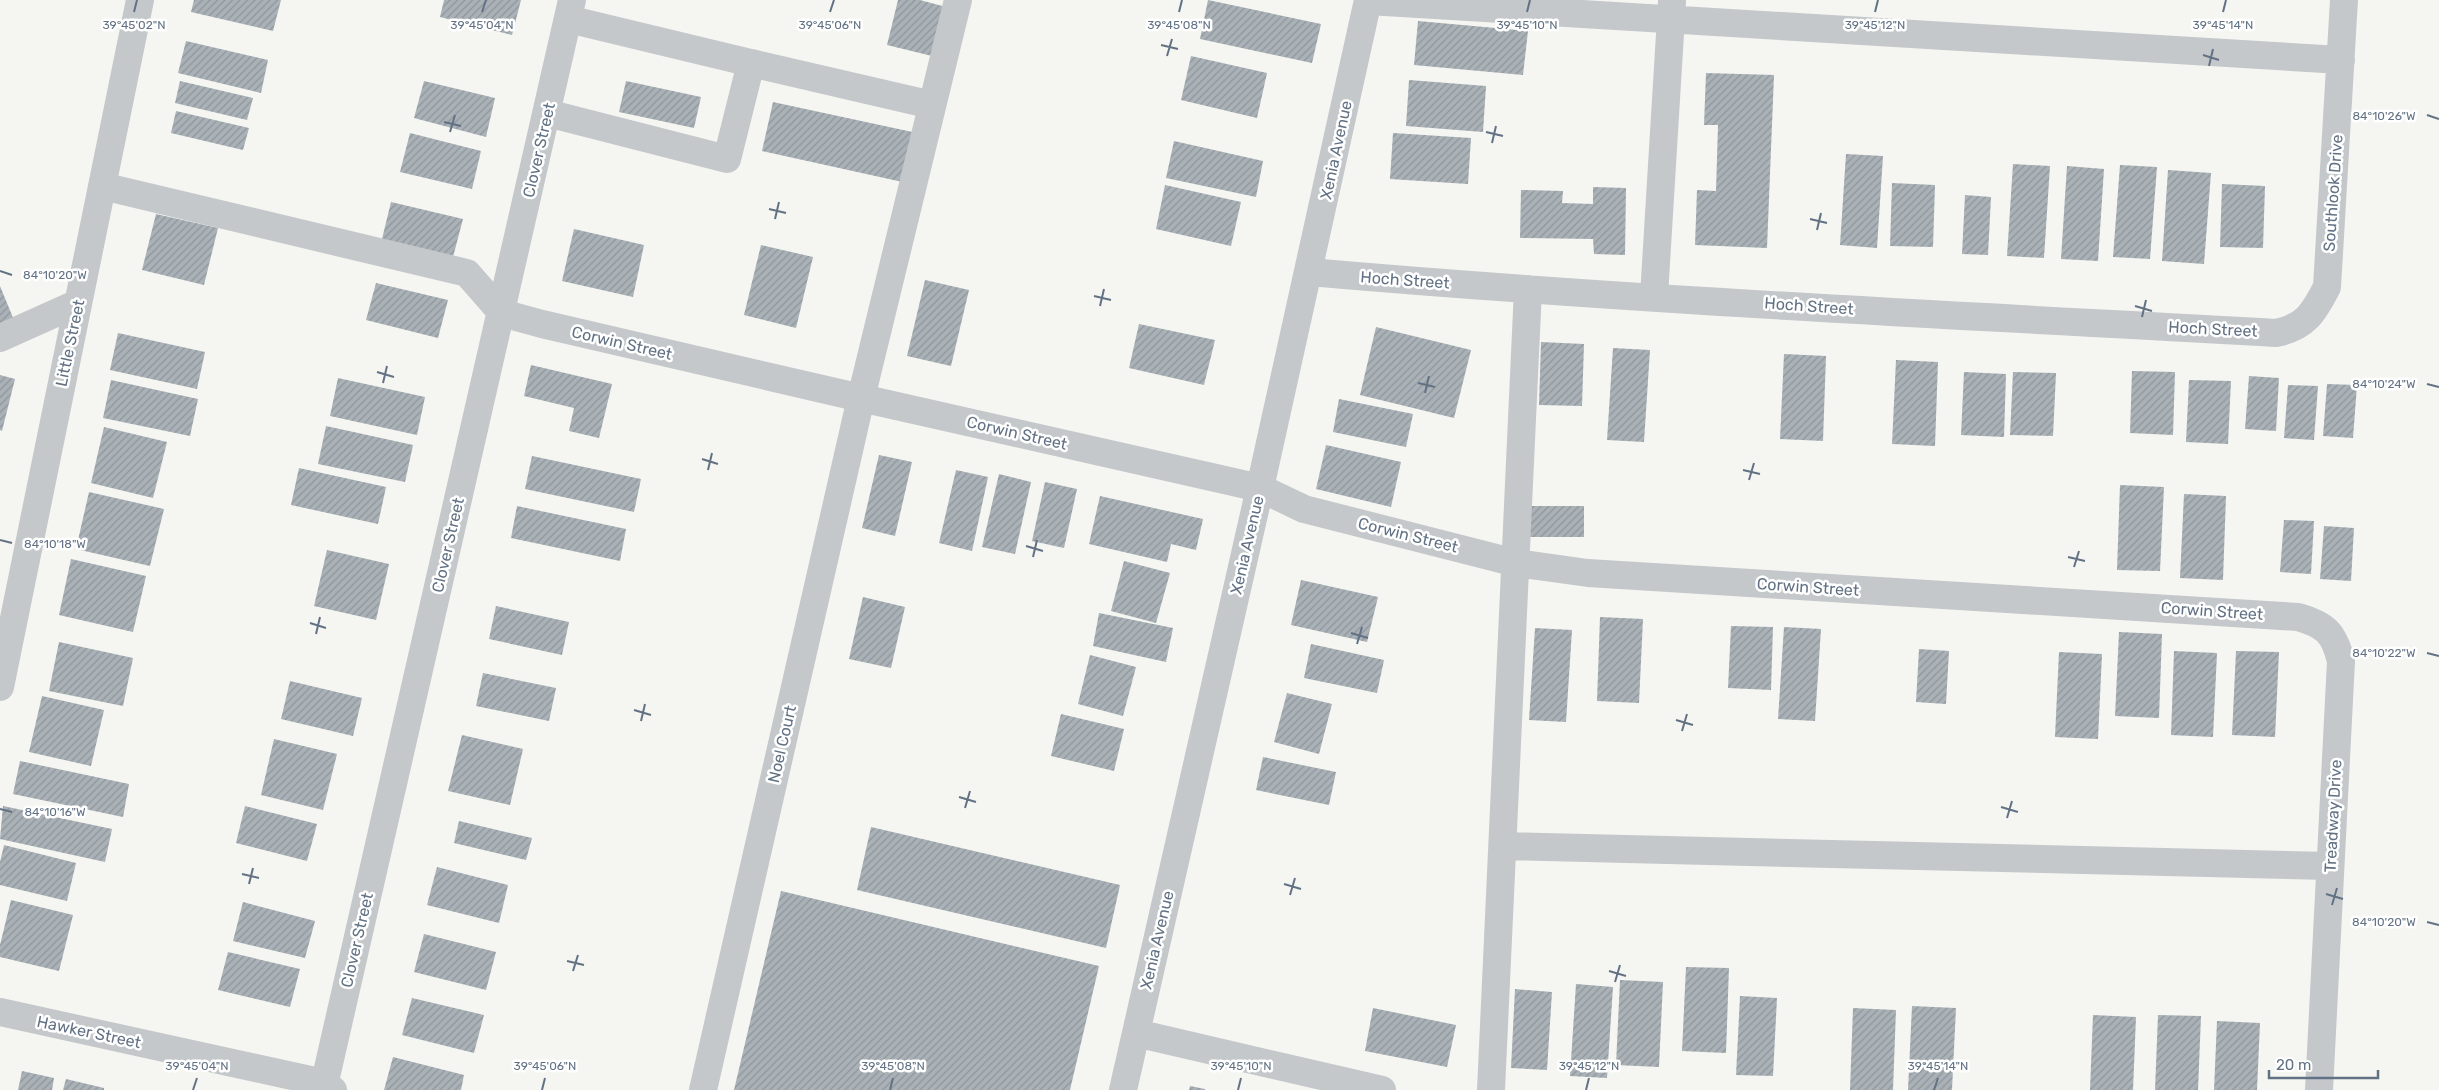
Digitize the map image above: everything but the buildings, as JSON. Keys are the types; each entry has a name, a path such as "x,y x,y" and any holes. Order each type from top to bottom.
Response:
{"street":[{"name":"Little Street","path":"0,687 140,0"},
{"name":"Noel Court","path":"703,1090 861,398 958,0"},
{"path":"1368,0 1672,10 2342,60"},
{"name":"Xenia Avenue","path":"1122,1090 1309,272 1368,0"},
{"name":"Southlook Drive","path":"2306,320 2314,313 2327,287 2342,60 2344,0"},
{"path":"570,9 750,63 932,105"},
{"name":"Clover Street","path":"327,1088 570,9"},
{"path":"1654,296 1672,10"},
{"path":"547,113 728,159 750,63"},
{"path":"102,186 467,273 502,312"},
{"name":"Hoch Street","path":"1309,272 1654,296 2276,333 2288,330 2306,320"},
{"path":"1492,1090 1528,288"},
{"path":"0,338 78,303"},
{"name":"Corwin Street","path":"502,312 861,398 1260,488 1304,508 1516,563 1588,573 2298,617 2317,622 2331,634"},
{"name":"Treadway Drive","path":"2319,1090 2341,661 2336,641 2331,634"},
{"path":"1503,846 2330,866"},
{"name":"Hawker Street","path":"0,1012 327,1088"},
{"path":"1136,1033 1372,1089"}]}
